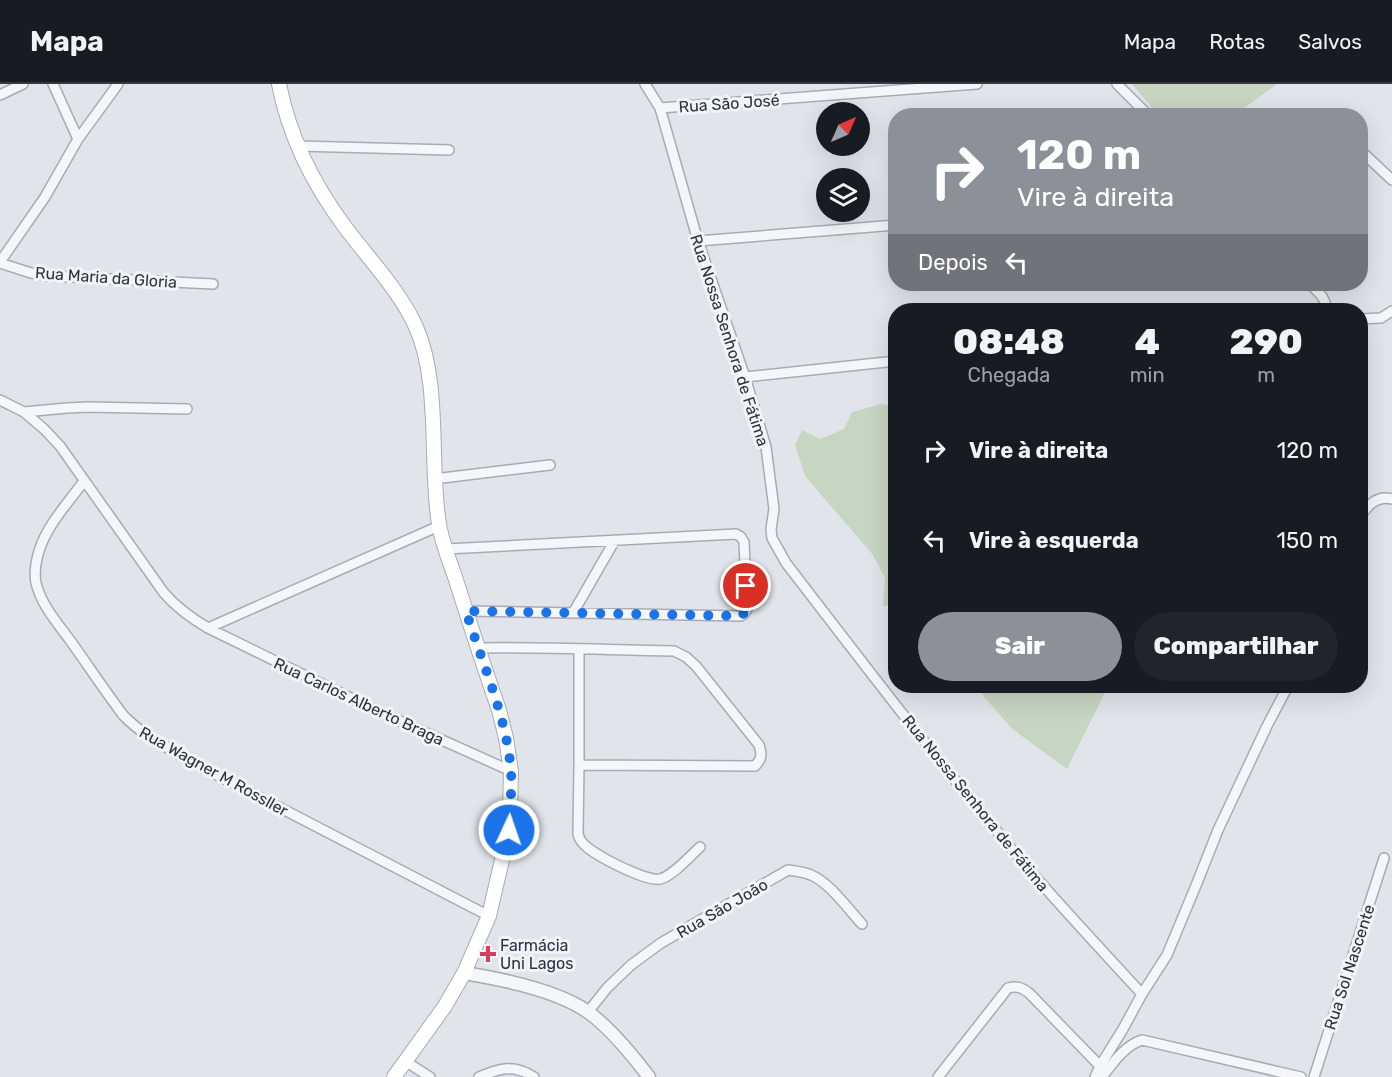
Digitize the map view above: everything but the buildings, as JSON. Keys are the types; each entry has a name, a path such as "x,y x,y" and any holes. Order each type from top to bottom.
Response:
{"main road":[{"path":"279,84 283,107 298,146 318,187 401,301 416,326 424,351 429,380 439,526 499,710 511,771 509,830 489,916 464,973 445,1006 394,1077"}],"street":[{"path":"0,95 23,84"},
{"path":"53,84 78,139"},
{"path":"0,262 45,197 78,139 118,84"},
{"name":"Rua Nossa Senhora de Fátima","path":"645,84 660,108 698,241 745,377 766,447 774,509 772,538 786,563 920,737 1024,863 1088,937 1142,994"},
{"path":"828,84 830,95"},
{"name":"Rua São José","path":"660,108 977,84"},
{"path":"1118,84 1141,108"},
{"path":"298,146 449,150"},
{"path":"1368,158 1392,180"},
{"path":"698,241 888,226"},
{"name":"Rua Maria da Gloria","path":"0,262 31,273 50,276 213,284"},
{"path":"1368,319 1381,318 1392,312"},
{"path":"745,377 888,362"},
{"name":"Rua Carlos Alberto Braga","path":"0,400 24,412 60,446 164,593 189,616 208,628 373,709 511,771"},
{"path":"24,412 88,407 187,409"},
{"path":"434,479 550,465"},
{"name":"Rua Wagner M Rossller","path":"84,482 47,533 39,551 36,582 42,598 123,715 146,736 190,762 489,916"},
{"path":"1368,507 1376,499 1389,497 1392,499"},
{"path":"208,628 439,526"},
{"path":"446,549 736,534 744,542 746,611 741,616 466,611"},
{"path":"573,613 615,540"},
{"path":"478,648 545,647 579,650 674,651 686,657 696,666 759,745 762,754 755,766 579,765"},
{"path":"579,650 578,834 582,842 608,861 647,878 659,879 669,876 700,847"},
{"path":"1095,1077 1167,955 1218,830 1284,693"},
{"name":"Rua Sol Nascente","path":"1314,1077 1384,858"},
{"name":"Rua São João","path":"588,1012 607,988 631,964 788,870 812,875 823,881 862,924"},
{"path":"464,973 502,980 558,996 588,1012 610,1032 649,1077"},
{"path":"938,1077 1008,988 1015,986 1022,987 1029,993 1100,1066"},
{"path":"1102,1077 1123,1051 1133,1043 1142,1040 1301,1077"},
{"path":"405,1061 430,1077"},
{"path":"479,1077 492,1071 510,1068 523,1070 534,1077"}],"green space":[{"path":"1132,84 1277,84 1244,108 1152,108"},
{"path":"881,404 888,405 888,606 883,606 885,578 873,555 805,476 795,445 802,430 820,439 844,429 852,412"},
{"path":"981,693 1104,693 1067,769 1011,728"}],"place":[{"name":"Farmácia Uni Lagos","path":"488,954"}],"route":[{"path":"509,830 511,771 506,738 466,611 741,616 747,609 746,586"}]}
